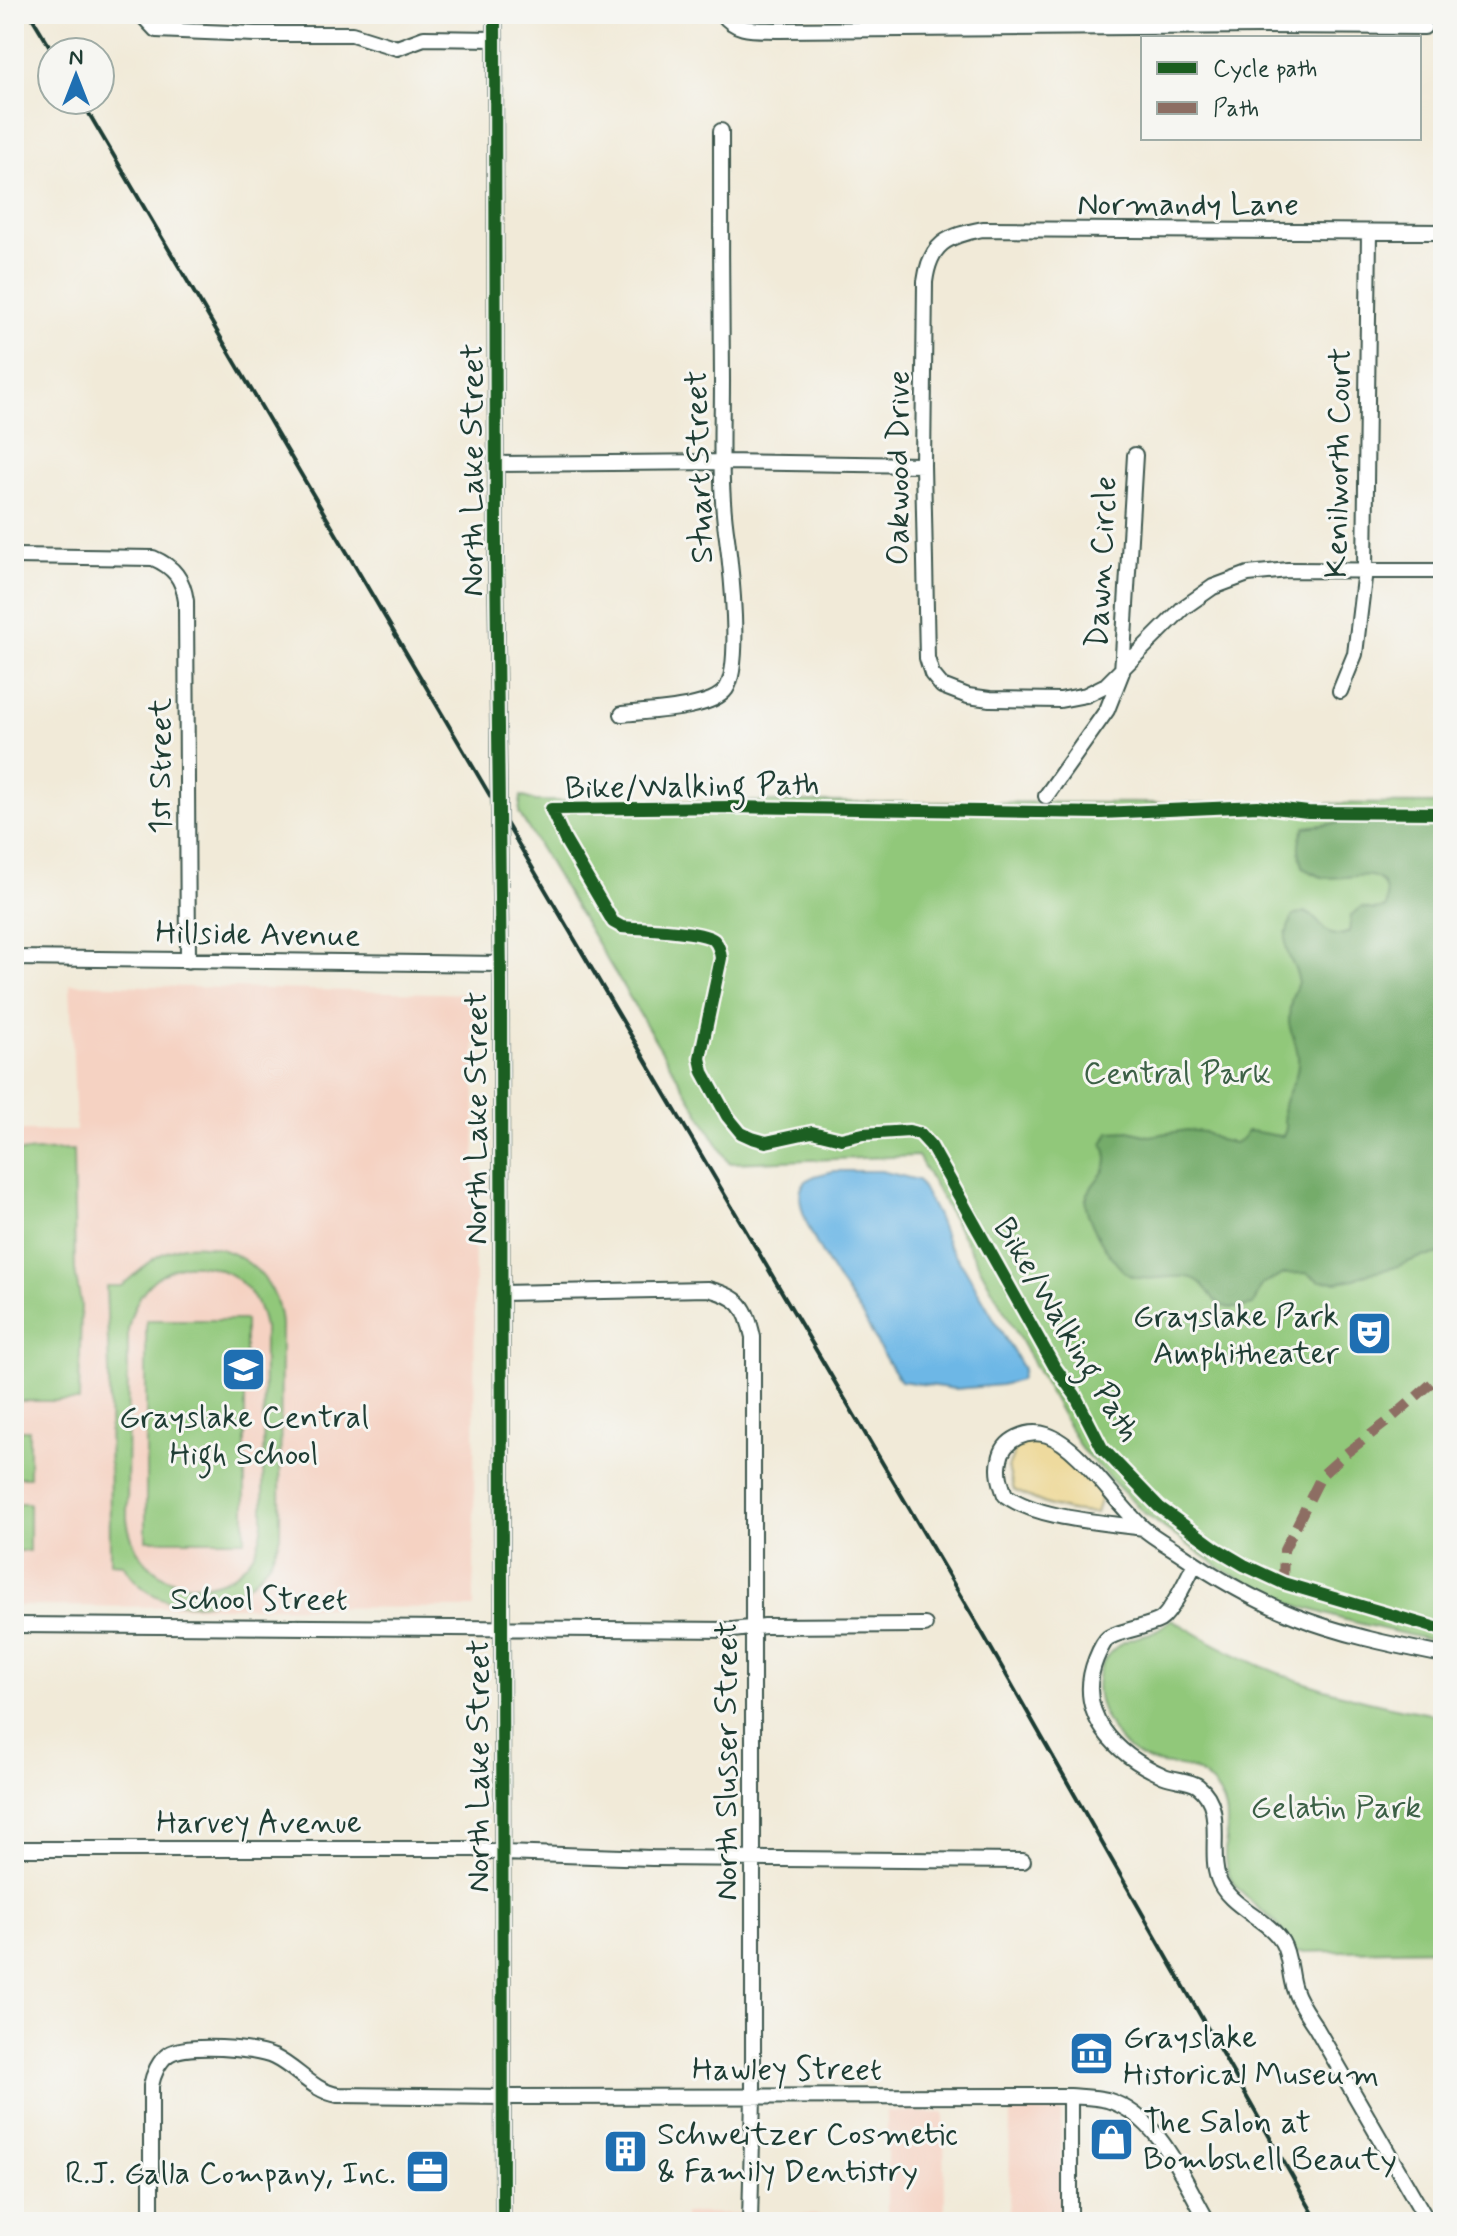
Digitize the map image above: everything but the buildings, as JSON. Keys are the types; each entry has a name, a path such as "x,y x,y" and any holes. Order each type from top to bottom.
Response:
{"street":[{"path":"141,14 156,30 352,34 397,48 424,38 495,39"},
{"name":"North Lake Street","path":"495,14 501,964 503,2222"},
{"path":"725,17 739,28 779,30 1264,20 1424,27"},
{"name":"Stuart Street","path":"622,714 705,704 726,688 733,668 734,634 722,462 721,131"},
{"name":"Normandy Lane","path":"938,248 955,235 983,229 1443,232"},
{"name":"Kenilworth Court","path":"1340,691 1355,654 1365,570 1369,232"},
{"name":"Oakwood Drive","path":"938,248 931,257 925,282 923,465 927,658 932,674 942,686 968,696 1060,700 1086,695 1122,672"},
{"name":"Dawn Circle","path":"1122,672 1135,455"},
{"path":"497,464 722,462 923,465"},
{"name":"1st Street","path":"14,556 153,558 176,573 184,586 188,961"},
{"path":"1046,796 1107,710 1122,672 1183,608 1213,587 1248,574 1288,570 1443,571"},
{"name":"Hillside Avenue","path":"14,958 501,964"},
{"name":"North Slusser Street","path":"501,1293 708,1289 726,1294 740,1303 748,1314 753,1337 753,2096 750,2222"},
{"path":"1143,1528 1036,1511 1017,1504 1005,1495 999,1470 1000,1456 1017,1436 1030,1433 1045,1434 1064,1442 1143,1528 1229,1584 1296,1616 1374,1640 1443,1655"},
{"path":"1195,1563 1161,1619 1108,1638 1096,1659 1088,1696 1104,1733 1123,1753 1169,1778 1198,1785 1213,1805 1218,1880 1234,1901 1268,1926 1283,1943 1298,2001 1428,2222"},
{"name":"School Street","path":"14,1625 733,1630 925,1625"},
{"name":"Harvey Avenue","path":"14,1849 475,1849 503,1853 753,1859 1023,1861"},
{"name":"Hawley Street","path":"151,2222 151,2086 164,2058 185,2048 261,2051 277,2058 326,2093 338,2095 1070,2096 1105,2099 1120,2105 1145,2123 1168,2152 1208,2222"},
{"path":"1070,2096 1070,2222"}],"shaded area":[{"name":"Grayslake Central High School","path":"70,984 475,994 474,1608 14,1606 14,1131 76,1131"},
{"path":"887,2111 944,2113 945,2218 1009,2219 1010,2111 1061,2111 1061,2222 684,2222 684,2213 887,2216"}],"green space":[{"name":"Central Park","path":"521,796 535,801 1443,804 1443,1643 1345,1620 1290,1603 1225,1571 1145,1514 1081,1449 918,1156 729,1163 519,813"},
{"path":"1362,820 1443,824 1443,1252 1337,1282 1320,1281 1306,1273 1284,1274 1262,1285 1253,1305 1237,1308 1219,1303 1194,1279 1131,1276 1109,1253 1094,1229 1086,1207 1089,1191 1105,1168 1107,1161 1103,1144 1109,1132 1129,1131 1149,1136 1187,1130 1204,1132 1219,1140 1235,1143 1247,1131 1283,1136 1286,1129 1283,1118 1285,1100 1298,1068 1297,1049 1289,1023 1291,1001 1298,980 1286,945 1290,922 1293,916 1304,912 1329,933 1341,935 1349,932 1351,915 1362,907 1373,910 1386,908 1386,892 1382,882 1375,877 1322,877 1304,869 1299,852 1300,838 1305,827"},
{"path":"73,1150 75,1271 81,1304 79,1401 14,1401 14,1152"},
{"path":"183,1246 219,1249 250,1264 271,1290 281,1324 280,1535 270,1560 254,1580 233,1594 210,1602 185,1604 162,1598 140,1585 123,1564 110,1563 106,1286 121,1286 149,1262","holes":["200,1265 227,1273 238,1280 255,1300 264,1328 263,1522 255,1550 240,1570 220,1581 196,1585 173,1581 152,1568 136,1548 127,1519 128,1330 134,1307 154,1280 173,1268"]},
{"path":"146,1320 245,1320 245,1540 146,1540"},
{"path":"14,1430 29,1430 29,1477 14,1477"},
{"path":"14,1503 29,1503 29,1551 14,1551"},
{"name":"Gelatin Park","path":"1172,1619 1236,1655 1302,1682 1371,1702 1443,1716 1443,1949 1294,1952 1275,1922 1238,1889 1226,1867 1227,1819 1220,1794 1209,1781 1193,1770 1155,1763 1134,1753 1113,1730 1098,1697 1101,1667 1113,1650 1126,1641 1157,1630"}],"sand":[{"path":"1045,1440 1068,1453 1103,1491 1096,1513 1054,1507 1014,1490 1008,1468 1016,1448"}],"water":[{"path":"834,1171 881,1171 918,1180 948,1245 1023,1369 1020,1380 955,1389 901,1381 820,1251 804,1214 800,1199 804,1183"}],"railway":[{"path":"30,14 43,36"},
{"path":"90,116 983,1634 1318,2222"}],"marked path":[{"path":"1283,1583 1284,1550 1322,1475 1433,1382 1443,1378"}],"cycle path":[{"path":"495,14 501,982 503,2222"},
{"name":"Bike/Walking Path","path":"1443,813 1308,812 1258,806 1101,813 733,807 551,809 565,840 613,922 622,927 697,934 717,944 721,958 700,1058 703,1072 727,1116 741,1133 766,1142 812,1132 841,1139 909,1131 920,1134 931,1146 1054,1366 1075,1395 1102,1448 1159,1507 1217,1549 1283,1583 1443,1630"}],"place":[{"name":"Grayslake Park Amphitheater","path":"1370,1333"},
{"name":"Grayslake Central High School","path":"244,1369"},
{"name":"Grayslake Historical Museum","path":"1092,2054"},
{"name":"The Salon at Bombshell Beauty","path":"1112,2139"},
{"name":"Schweitzer Cosmetic & Family Dentistry","path":"626,2151"},
{"name":"R.J. Galla Company, Inc.","path":"427,2172"}]}
